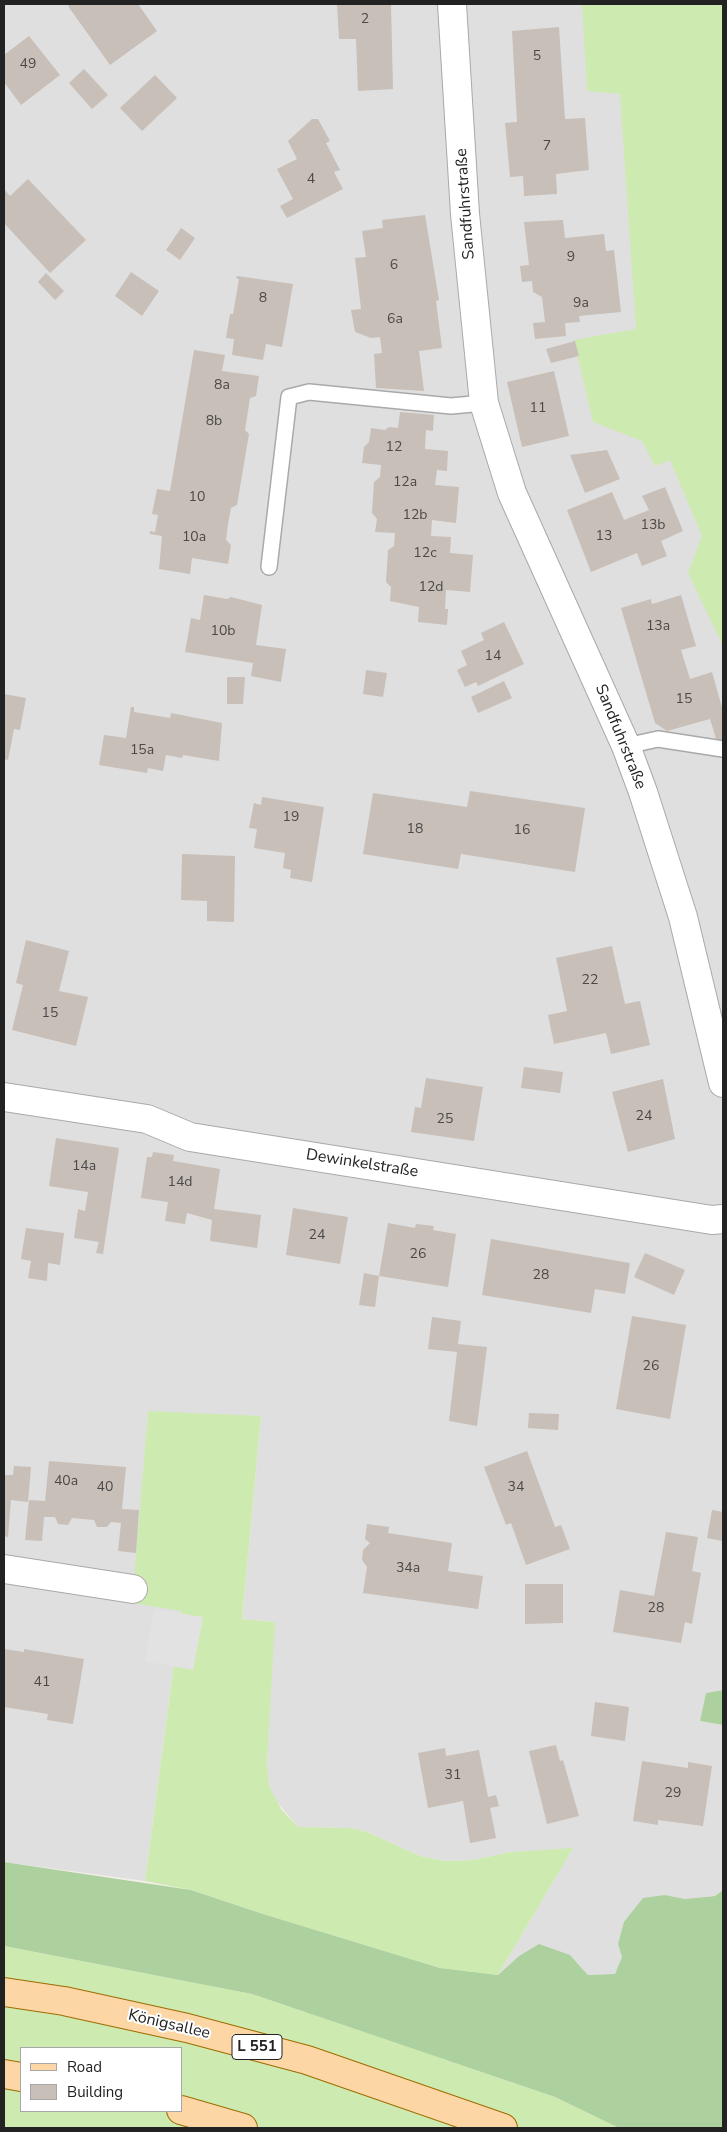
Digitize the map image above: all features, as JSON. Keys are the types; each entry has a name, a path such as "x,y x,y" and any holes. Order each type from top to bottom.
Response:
{"main road":[{"name":"Königsallee","path":"4,1992 64,2001 187,2028 307,2060 502,2128"},
{"path":"4,2074 20,2077"},
{"path":"182,2110 243,2128"}],"street":[{"name":"Sandfuhrstraße","path":"452,4 465,214 484,403 512,493 626,746 644,792 683,917 723,1083"},
{"name":"Dewinkelstraße","path":"4,1097 147,1119 190,1137 712,1220 723,1219"},
{"path":"4,1569 133,1589"}],"lane":[{"path":"269,567 289,397 309,392 450,406 484,403"},
{"path":"626,746 658,739 723,749"}],"shaded area":[{"path":"4,4 723,4 723,1690 706,1693 700,1721 723,1725 723,1890 715,1896 685,1899 665,1895 618,1944 622,1957 615,1974 588,1975 570,1955 519,1956 498,1975 572,1849 511,1852 473,1860 446,1861 420,1856 367,1832 351,1828 298,1827 273,1797 269,1786 267,1764 274,1622 242,1619 261,1417 148,1412 133,1603 181,1610 145,1881 4,1862"},
{"path":"154,1609 203,1617 193,1670 145,1661"}],"green space":[{"path":"582,4 723,4 723,646 688,573 702,536 670,460 655,466 642,441 593,422 574,340 636,329 620,94 587,91"},
{"path":"148,1411 261,1416 242,1619 275,1622 267,1764 269,1786 281,1809 298,1827 351,1828 367,1832 420,1856 446,1861 473,1860 511,1852 573,1848 498,1975 440,1968 191,1890 145,1881 181,1611 132,1603"},
{"path":"723,1690 723,1725 700,1721 706,1693"},
{"path":"4,1862 191,1890 440,1968 498,1975 519,1956 539,1944 570,1955 588,1975 615,1974 622,1957 618,1944 624,1922 643,1898 665,1895 685,1899 715,1896 723,1890 723,2128 619,2128 555,2097 252,1994 4,1946"},
{"path":"4,1946 252,1994 555,2097 619,2128 4,2128"}],"building":[{"path":"71,4 138,4 157,31 110,65 68,6"},
{"path":"337,4 391,4 393,89 358,91 356,39 339,39"},
{"path":"559,27 565,119 585,118 589,170 556,174 557,194 524,196 523,176 510,177 505,123 517,122 512,31"},
{"path":"29,36 60,75 21,105 4,82 4,55"},
{"path":"84,69 108,95 92,109 69,83"},
{"path":"155,75 177,98 142,131 120,108"},
{"path":"312,119 318,119 330,141 326,143 340,170 334,172 343,189 287,218 280,206 293,199 277,169 297,159 288,141"},
{"path":"28,179 86,240 50,273 4,223 4,189 10,196"},
{"path":"425,215 439,300 436,301 442,348 419,351 424,391 376,388 374,354 382,353 380,337 371,338 355,332 351,310 361,309 355,258 366,257 362,231 383,228 382,220"},
{"path":"563,220 565,238 604,234 606,251 614,250 621,312 579,316 580,322 565,323 566,336 535,339 533,323 545,322 542,297 533,292 532,281 522,282 520,266 529,265 524,222"},
{"path":"181,228 195,238 180,260 166,250"},
{"path":"131,272 159,291 142,316 115,296"},
{"path":"46,273 64,291 55,300 38,282"},
{"path":"237,276 293,284 282,347 266,344 263,360 232,355 234,339 226,338 230,314 233,314 239,279 236,278"},
{"path":"575,341 579,356 551,363 546,349"},
{"path":"194,350 225,355 222,371 259,376 256,396 250,398 245,430 249,434 237,505 231,508 228,524 226,540 231,545 228,564 192,558 190,574 159,569 162,536 150,534 150,531 155,532 158,515 152,514 157,489 170,491"},
{"path":"554,371 569,436 522,447 507,382"},
{"path":"400,412 434,415 433,431 426,430 425,449 448,451 447,471 437,470 435,485 459,487 456,523 432,520 431,536 451,537 450,553 473,555 470,592 446,590 445,609 448,609 447,625 418,622 419,607 390,601 391,587 386,582 388,550 394,546 395,533 375,532 377,519 372,513 374,482 380,477 381,465 362,463 364,447 369,442 371,428 385,430 389,427 398,428"},
{"path":"607,450 620,479 585,493 570,455"},
{"path":"665,487 683,531 661,541 667,556 642,566 637,553 591,572 567,510 612,492 624,520 649,510 642,496"},
{"path":"204,595 227,599 231,597 262,605 256,645 286,649 281,682 251,676 253,663 185,652 191,618 200,620"},
{"path":"681,595 696,646 681,650 690,679 712,672 723,711 723,740 717,742 710,719 667,731 655,723 621,608 651,599 652,604"},
{"path":"504,622 524,664 478,686 476,682 465,687 457,670 467,665 461,651 484,640 481,633"},
{"path":"366,670 387,673 383,697 363,694"},
{"path":"227,677 245,677 243,704 227,704"},
{"path":"504,681 512,698 478,713 471,697"},
{"path":"4,694 26,698 20,730 14,729 8,760 4,759"},
{"path":"131,707 134,707 134,712 170,718 171,713 222,723 219,761 183,755 182,758 166,755 163,771 148,768 147,773 99,765 104,735 126,738"},
{"path":"470,791 585,808 575,872 461,854 458,869 363,854 373,793 467,807"},
{"path":"262,797 324,807 312,882 290,878 291,870 283,868 285,853 254,848 257,829 249,828 254,803 261,805"},
{"path":"182,854 235,856 234,922 207,921 207,901 181,900"},
{"path":"26,940 69,951 59,991 88,997 76,1046 12,1030 23,985 16,983"},
{"path":"612,946 625,1004 640,1001 650,1045 611,1054 606,1033 554,1044 548,1015 567,1011 556,958"},
{"path":"524,1067 563,1072 560,1093 521,1088"},
{"path":"426,1078 483,1087 474,1141 411,1132 415,1107 421,1108"},
{"path":"663,1079 675,1139 628,1152 612,1092"},
{"path":"56,1138 119,1148 103,1254 96,1253 99,1242 74,1238 78,1209 85,1211 88,1192 49,1186"},
{"path":"153,1152 174,1155 173,1161 220,1169 214,1209 261,1215 257,1248 210,1241 212,1220 187,1213 185,1224 165,1221 168,1202 141,1198 147,1157 152,1157"},
{"path":"293,1208 348,1217 340,1264 286,1255"},
{"path":"388,1223 415,1228 416,1224 434,1226 433,1230 456,1234 448,1287 379,1276"},
{"path":"26,1228 64,1233 60,1265 48,1263 47,1281 28,1278 31,1261 21,1259"},
{"path":"491,1239 630,1263 625,1294 595,1289 591,1313 482,1295"},
{"path":"645,1253 685,1270 674,1295 634,1277"},
{"path":"364,1273 379,1276 375,1307 359,1305"},
{"path":"632,1316 686,1325 670,1419 616,1409"},
{"path":"432,1317 461,1321 458,1344 487,1347 477,1426 449,1421 457,1352 428,1349"},
{"path":"529,1413 559,1414 558,1430 528,1428"},
{"path":"527,1451 555,1527 561,1525 570,1549 526,1565 511,1523 506,1525 484,1467"},
{"path":"49,1461 126,1467 122,1509 139,1510 136,1553 118,1551 121,1523 111,1522 107,1527 97,1527 94,1520 72,1518 68,1525 58,1524 55,1517 44,1517 42,1541 25,1540 29,1500 45,1501"},
{"path":"14,1466 31,1467 28,1502 11,1500 8,1537 4,1536 4,1475 13,1475"},
{"path":"712,1510 723,1512 722,1541 707,1538"},
{"path":"367,1524 389,1527 388,1533 452,1543 448,1571 483,1576 478,1609 363,1593 367,1567 362,1560 363,1550 370,1543 365,1539"},
{"path":"666,1532 698,1537 692,1571 701,1573 692,1624 685,1622 681,1643 613,1632 620,1590 654,1596"},
{"path":"525,1584 563,1584 563,1623 525,1624"},
{"path":"4,1649 24,1652 24,1649 84,1659 73,1724 47,1720 48,1714 4,1707"},
{"path":"595,1702 629,1707 625,1741 591,1736"},
{"path":"556,1745 560,1761 563,1760 579,1816 547,1824 529,1751"},
{"path":"445,1748 446,1756 479,1750 488,1797 496,1795 499,1806 490,1808 496,1838 470,1843 463,1801 428,1808 418,1753"},
{"path":"642,1761 688,1768 688,1762 712,1766 703,1826 658,1820 658,1825 633,1821"}]}
